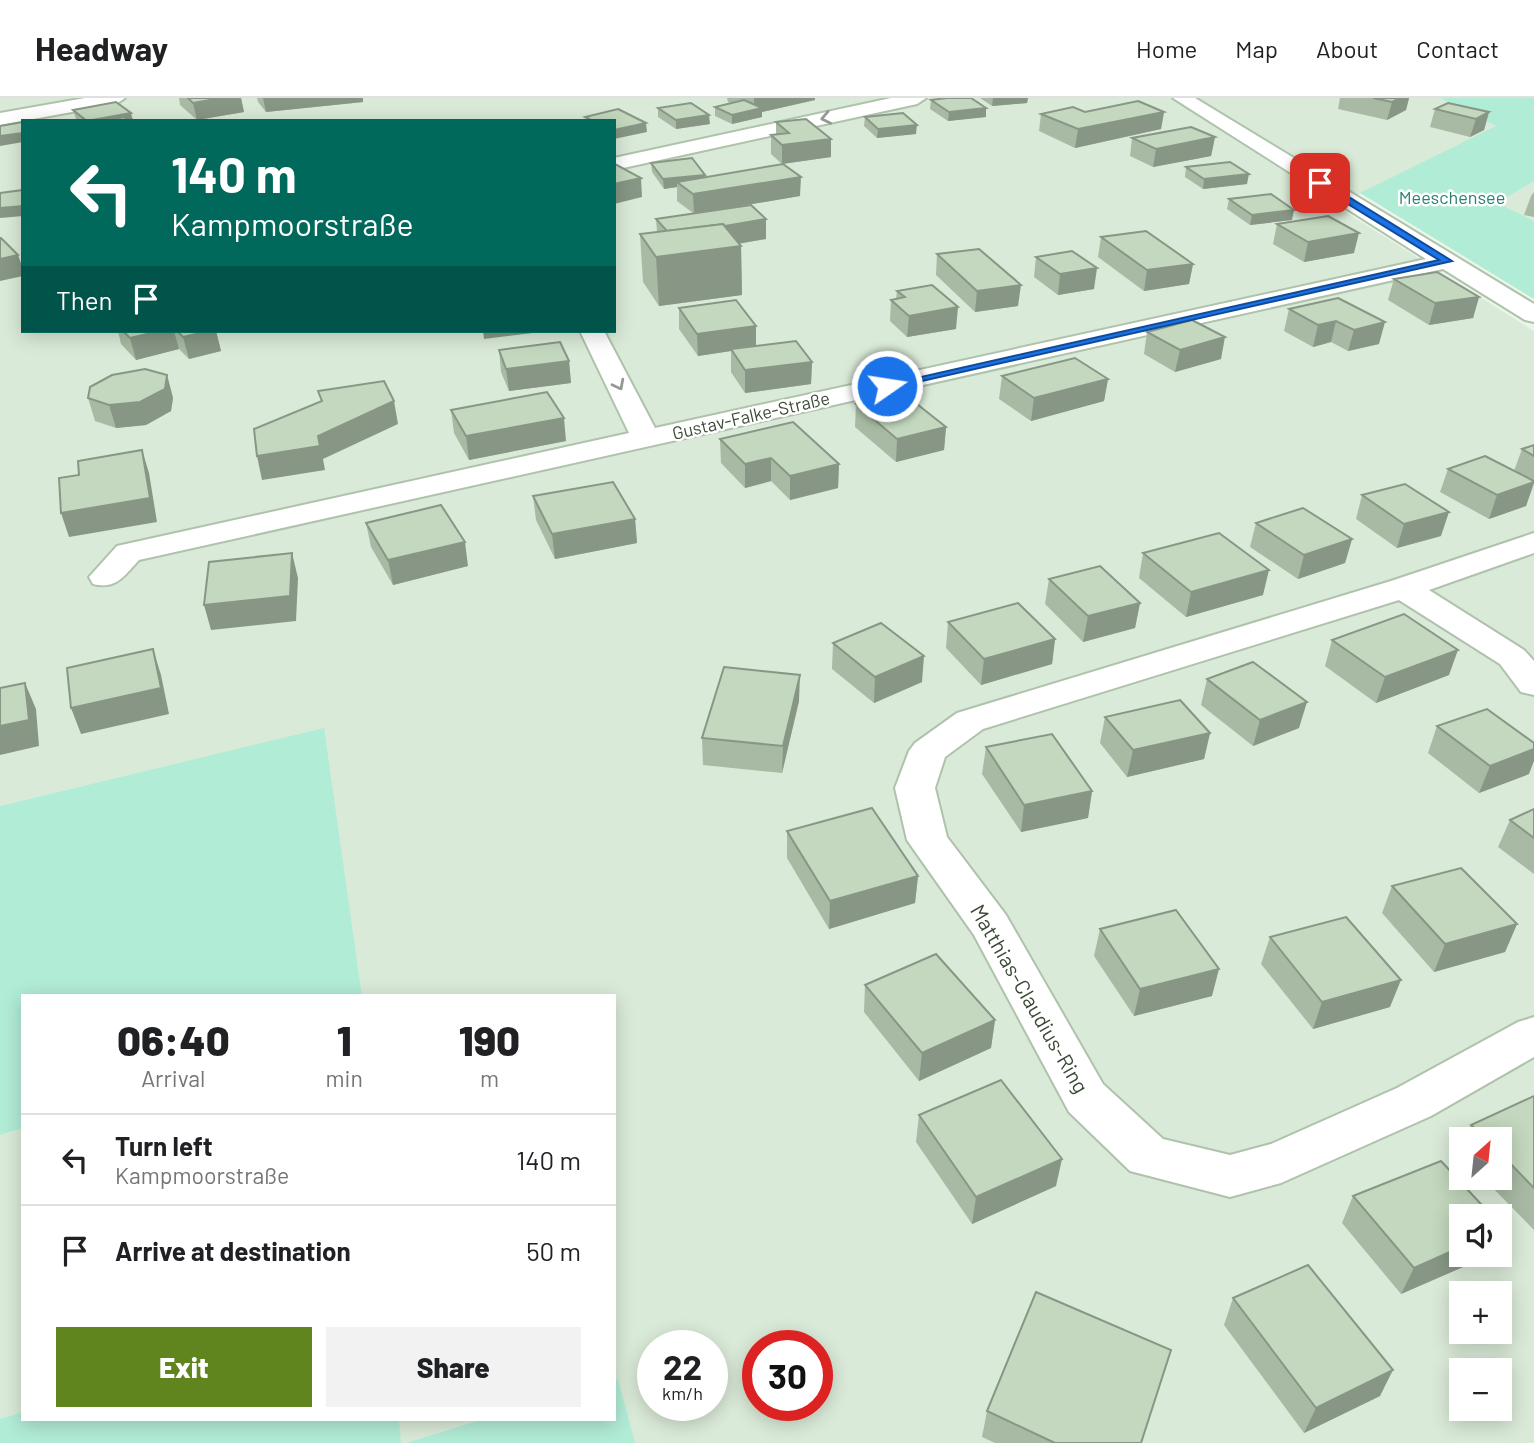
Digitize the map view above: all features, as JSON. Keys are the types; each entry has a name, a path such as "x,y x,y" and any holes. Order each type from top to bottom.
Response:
{"street":[{"path":"0,119 117,98"},
{"path":"616,164 917,98"},
{"path":"1182,98 1534,315"},
{"name":"Gustav-Falke-Straße","path":"105,577 128,553 1447,261"},
{"path":"593,333 646,439"},
{"name":"Matthias-Claudius-Ring","path":"1534,542 1403,588 970,721 928,751 915,788 927,840 991,926 1086,1098 1148,1156 1230,1175 1280,1162 1414,1102 1534,1035"},
{"path":"1403,588 1512,657 1534,684"}],"shaded area":[{"path":"0,98 1440,98 1497,126 1336,206 1534,331 1534,1443 0,1443 0,1135 21,1129 21,1421 616,1421 616,994 362,994 323,729 0,806"},
{"path":"1534,181 1534,221 1496,203"}],"green space":[{"name":"Meeschensee","path":"1440,98 1534,98 1534,181 1497,203 1534,221 1534,299 1360,193 1496,126"},
{"path":"324,728 362,994 21,994 21,1129 0,1135 0,806"},
{"path":"616,1380 635,1443 406,1443 478,1421 616,1421"},
{"path":"21,1413 21,1421 399,1421 401,1443 0,1443 0,1419"}],"building":[{"path":"188,98 221,98 193,103"},
{"path":"971,98 986,108 949,112 931,100"},
{"path":"1373,98 1400,98 1392,102"},
{"path":"744,100 762,108 732,115 715,107"},
{"path":"1138,101 1164,112 1078,129 1041,114 1073,107 1085,112"},
{"path":"116,102 131,113 84,119 73,110"},
{"path":"691,103 709,115 676,120 658,108"},
{"path":"1448,103 1489,112 1476,119 1435,109"},
{"path":"618,109 646,123 616,130 616,119 585,117"},
{"path":"903,113 917,125 878,129 865,117"},
{"path":"806,119 831,139 782,145 771,135 789,133 776,122"},
{"path":"21,122 21,133 0,136 0,126"},
{"path":"1191,127 1215,137 1156,149 1132,138"},
{"path":"692,158 705,175 663,179 651,163"},
{"path":"1230,162 1249,174 1204,179 1186,167"},
{"path":"783,164 801,177 693,194 677,182"},
{"path":"616,165 641,178 616,184"},
{"path":"21,190 21,206 0,208 0,193"},
{"path":"1271,194 1294,210 1252,215 1229,199"},
{"path":"751,205 766,219 667,231 656,219"},
{"path":"1328,216 1359,233 1308,242 1277,224"},
{"path":"723,224 741,246 656,257 640,234"},
{"path":"1146,231 1193,264 1147,270 1101,237"},
{"path":"1,238 18,255 0,259"},
{"path":"979,249 1021,285 977,291 937,254"},
{"path":"1072,251 1097,268 1060,274 1036,257"},
{"path":"1437,272 1479,297 1435,303 1394,279"},
{"path":"932,285 958,307 909,316 891,300 905,297 897,291"},
{"path":"1338,298 1385,322 1354,330 1336,321 1318,325 1289,309"},
{"path":"736,300 756,326 697,334 679,308"},
{"path":"1192,320 1225,337 1180,350 1147,332"},
{"path":"125,333 151,333 130,338"},
{"path":"179,333 200,333 183,337"},
{"path":"796,341 812,362 745,370 731,349"},
{"path":"560,342 569,361 506,369 499,350"},
{"path":"1075,358 1108,379 1034,398 1002,376"},
{"path":"145,369 167,375 165,389 140,402 109,405 88,398 90,387 112,375"},
{"path":"384,381 394,401 318,436 320,446 257,456 254,429 322,401 318,391"},
{"path":"547,392 564,418 466,436 451,410"},
{"path":"903,393 946,427 897,439 856,404"},
{"path":"793,422 839,464 790,476 771,458 745,464 720,439"},
{"path":"1534,445 1534,456 1522,449"},
{"path":"142,450 150,498 61,513 59,478 79,475 78,461"},
{"path":"1485,456 1534,482 1497,495 1448,469"},
{"path":"613,482 635,519 552,534 533,496"},
{"path":"1405,484 1449,512 1404,524 1362,495"},
{"path":"441,505 465,542 388,560 366,523"},
{"path":"1303,508 1352,539 1304,555 1256,523"},
{"path":"1219,533 1269,570 1191,592 1143,553"},
{"path":"292,553 290,596 204,605 209,562"},
{"path":"1100,566 1140,603 1088,616 1049,579"},
{"path":"1018,603 1055,639 984,659 948,622"},
{"path":"1404,614 1458,650 1385,677 1332,640"},
{"path":"881,623 924,656 875,677 833,643"},
{"path":"153,649 161,688 71,708 67,668"},
{"path":"1253,662 1307,702 1260,720 1207,679"},
{"path":"724,667 800,675 783,746 702,738"},
{"path":"25,683 29,720 0,726 0,688"},
{"path":"1180,700 1210,733 1133,750 1105,717"},
{"path":"1487,709 1534,743 1534,749 1490,766 1437,726"},
{"path":"1052,734 1092,791 1024,805 986,747"},
{"path":"872,808 918,876 830,901 787,831"},
{"path":"1534,809 1534,838 1510,820"},
{"path":"1461,868 1517,924 1445,944 1392,886"},
{"path":"1176,910 1219,969 1140,989 1100,929"},
{"path":"1346,917 1401,980 1322,1002 1270,937"},
{"path":"936,954 995,1020 922,1053 865,985"},
{"path":"1001,1080 1062,1159 976,1197 919,1115"},
{"path":"1534,1096 1534,1188 1512,1165 1512,1127 1471,1125"},
{"path":"1441,1161 1449,1170 1449,1190 1468,1190 1481,1204 1449,1204 1449,1252 1414,1268 1353,1196"},
{"path":"1308,1265 1393,1370 1316,1408 1233,1298"},
{"path":"1036,1292 1171,1350 1141,1443 1055,1443 987,1411"}],"route":[{"path":"887,386 1447,261 1320,183"}]}
